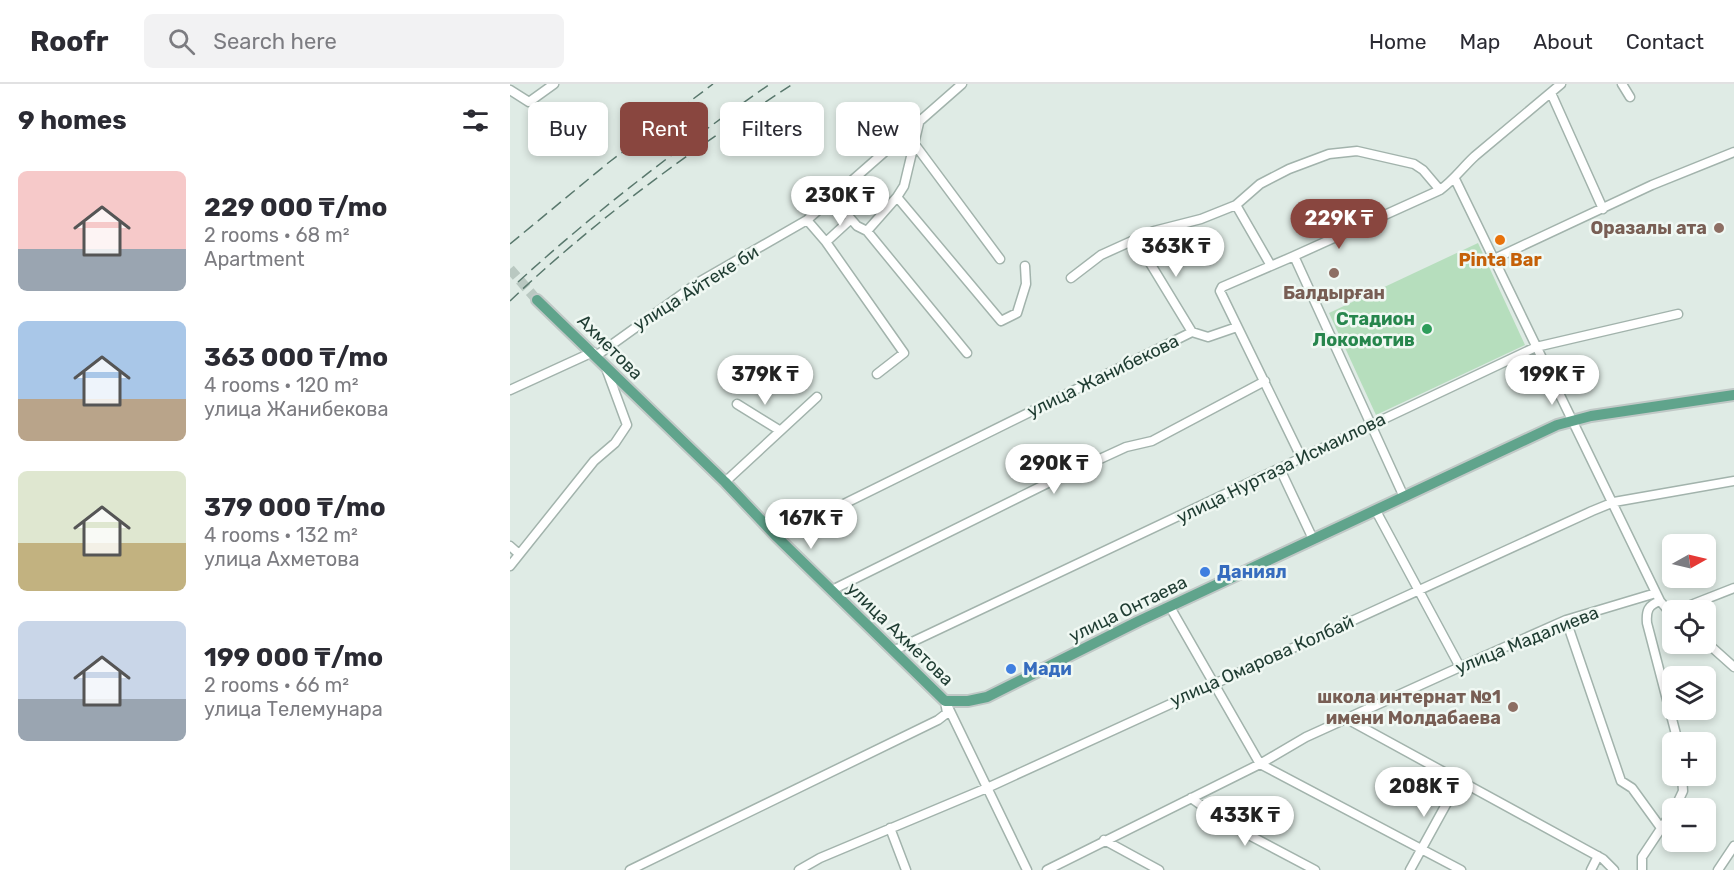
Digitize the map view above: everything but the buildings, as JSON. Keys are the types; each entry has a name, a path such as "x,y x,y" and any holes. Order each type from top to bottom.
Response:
{"main road":[{"name":"Ахметова","path":"537,300 658,418"},
{"name":"улица Онтаева","path":"945,701 968,701 987,697 1313,539 1533,435 1574,419 1734,395"},
{"name":"улица Ахметова","path":"658,418 945,701"}],"street":[{"path":"510,90 529,102 554,84"},
{"name":"улица Айтеке би","path":"920,122 962,84"},
{"path":"1301,457 1220,291 1222,287 1440,190 1455,179 1462,168 1561,84"},
{"path":"1623,84 1630,96"},
{"path":"1551,93 1603,208"},
{"path":"920,151 1000,260"},
{"path":"1071,278 1101,255 1154,231 1201,219 1236,205 1260,184 1282,172 1308,160 1343,151 1357,151 1414,164 1423,170 1440,190"},
{"path":"1494,259 1652,185 1734,152"},
{"name":"улица Айтеке би","path":"510,390 594,354 699,282 807,220 881,156"},
{"path":"867,231 904,186 913,156"},
{"path":"1455,179 1662,602"},
{"path":"897,197 1000,321 1017,313 1026,284 1025,266"},
{"path":"833,198 851,219 867,231 967,353"},
{"path":"1236,205 1270,264"},
{"path":"826,242 851,219"},
{"path":"807,220 826,242 904,353 877,374"},
{"path":"1136,240 1192,332"},
{"path":"1294,256 1404,497"},
{"name":"улица Нуртаза Исмаилова","path":"895,650 1536,347 1678,314"},
{"name":"улица Жанибекова","path":"777,537 1192,332 1208,337 1237,327"},
{"path":"510,566 594,461 615,443 627,425 604,365"},
{"path":"832,590 1052,481 1126,447 1152,441 1265,381"},
{"path":"725,482 817,397"},
{"path":"737,404 779,430"},
{"path":"1280,469 1313,539"},
{"name":"улица Омарова Колбай","path":"799,870 890,828 987,788 1212,683 1614,502 1734,481"},
{"path":"1376,511 1460,667"},
{"path":"510,546 519,554"},
{"path":"1703,600 1734,588"},
{"path":"1658,597 1646,612 1647,623 1675,732"},
{"name":"улица Мадалиева","path":"1047,870 1260,764 1305,737 1460,667 1566,620 1658,597"},
{"path":"1170,607 1260,764 1461,870"},
{"path":"1566,620 1621,780 1632,789 1661,828 1642,857 1642,870"},
{"path":"1716,651 1734,667"},
{"path":"630,870 938,720 947,713 945,701"},
{"name":"улица Ахметова","path":"945,701 1028,870"},
{"path":"1347,718 1598,856 1614,870"},
{"path":"1410,870 1460,779"},
{"path":"1191,798 1228,824 1315,870"},
{"path":"890,828 906,870"},
{"path":"1104,840 1160,870"},
{"path":"1718,870 1734,846"},
{"path":"1591,870 1598,856"}],"green space":[{"name":"Стадион Локомотив","path":"1478,243 1525,345 1376,415 1329,313"}],"tunnel":[{"path":"510,269 537,300"}],"railway":[{"path":"510,244 608,163 713,84"},
{"path":"518,282 578,229 641,179 770,84"},
{"path":"510,301 611,213 719,133 793,84"}],"place":[{"name":"Оразалы ата","path":"1719,228"},
{"name":"Pinta Bar","path":"1500,240"},
{"name":"Балдырған","path":"1334,273"},
{"name":"Стадион Локомотив","path":"1427,329"},
{"name":"Даниял","path":"1205,572"},
{"name":"Мади","path":"1011,669"},
{"name":"школа интернат №1 имени Молдабаева","path":"1513,707"}]}
